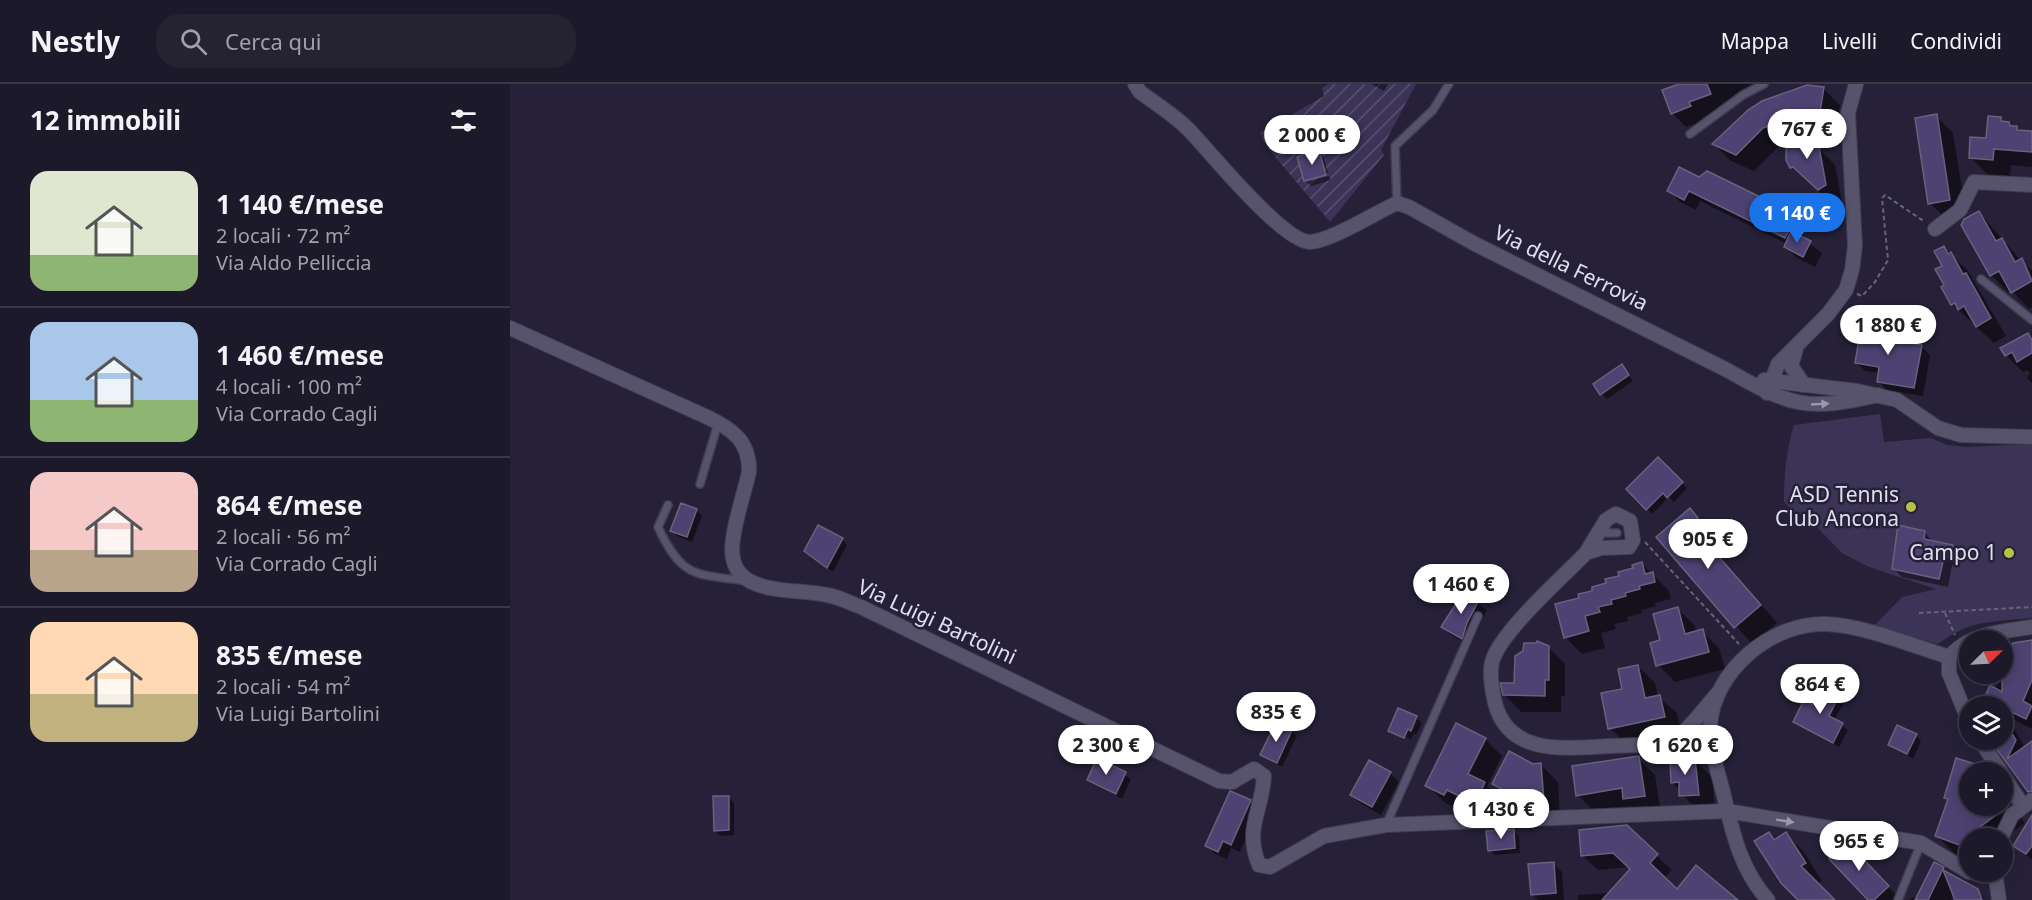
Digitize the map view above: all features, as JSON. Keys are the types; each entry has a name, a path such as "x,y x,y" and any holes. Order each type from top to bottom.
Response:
{"street":[{"path":"1136,84 1140,92 1189,129 1217,163 1280,226 1306,242 1326,240 1396,203"},
{"path":"1769,388 1779,364 1828,314 1846,290 1852,270 1856,246 1848,113 1856,84"},
{"path":"1935,229 1960,210 1974,182 2032,185"},
{"name":"Via della Ferrovia","path":"1396,203 1409,207 1475,244 1728,370 1769,388 1796,404 1829,404 1878,395"},
{"path":"510,328 707,417 738,435 749,461 732,540 734,566 738,575 747,581"},
{"path":"1796,404 1804,385 1791,366 1797,347"},
{"name":"Via della Ferrovia","path":"1769,388 1804,385 1878,395 1897,400 1938,428 1961,435 2032,437"},
{"path":"1586,553 1601,548 1629,547 1633,540 1630,521 1616,514 1606,520 1596,532 1586,553 1505,637 1492,662 1491,687 1497,710 1507,728 1524,740 1548,748 1636,745 1675,740 1713,754"},
{"name":"Via Luigi Bartolini","path":"747,581 785,591 827,595 861,607 1219,781 1232,782 1254,770 1260,772 1264,776 1263,788 1251,833 1259,865 1270,867 1324,836 1386,825 1727,811 1921,843 1959,866"},
{"path":"1675,740 1718,694 1748,652 1788,630 1826,624 1871,633 1949,657"},
{"path":"2011,630 2032,627"},
{"path":"1959,645 1949,657 1949,673 1959,697"},
{"path":"1718,694 1710,725 1713,754 1744,867 1754,885 1768,900"},
{"path":"2006,828 2012,815 2028,803 2013,786"},
{"path":"1996,882 1999,900"}],"lane":[{"path":"1396,203 1395,146 1433,110 1449,84"},
{"path":"1690,134 1743,95 1764,84"},
{"path":"1981,279 2032,320"},
{"path":"700,484 717,427 707,417"},
{"path":"668,505 658,527 670,553 689,572 747,581"},
{"path":"1596,532 1617,533"},
{"path":"1386,825 1478,616"},
{"path":"1898,900 1921,843"}],"path":[{"path":"1846,290 1862,296 1875,282 1888,260 1882,198 1885,195 1935,229"},
{"path":"1633,529 1748,652"},
{"path":"1919,613 2032,607"},
{"path":"1945,613 1959,645"}],"shaded area":[{"path":"1328,84 1416,84 1381,150 1384,155 1330,222 1266,146 1260,133 1324,96 1322,88"},
{"name":"ASD Tennis Club Ancona","path":"1880,414 1884,442 1931,438 1947,445 1967,447 2032,444 2032,618 1994,621 1972,626 1959,630 1938,644 1874,626 1902,597 1936,589 1869,567 1842,553 1807,517 1794,512 1784,502 1787,454 1794,425"}],"building":[{"path":"1679,84 1707,84 1711,94 1689,102 1691,106 1671,114 1662,90"},
{"path":"1807,85 1824,87 1820,112 1811,110 1763,128 1736,155 1712,144 1748,110 1762,101"},
{"path":"1937,114 1950,200 1928,204 1915,118"},
{"path":"1988,116 2001,117 2001,121 2009,122 2010,126 2017,126 2017,130 2032,131 2032,152 1994,149 1993,160 1969,158 1970,137 1986,138"},
{"path":"1798,137 1812,138 1819,146 1826,185 1818,190 1793,167 1790,168 1786,160 1786,146"},
{"path":"1319,150 1326,175 1304,181 1297,157"},
{"path":"1679,167 1699,177 1707,171 1797,215 1785,238 1689,191 1684,200 1667,191"},
{"path":"1979,211 1996,241 2002,238 2015,262 2022,258 2032,281 2011,293 1999,271 1990,276 1961,225 1964,219"},
{"path":"1791,231 1811,241 1803,257 1784,247"},
{"path":"1944,246 1948,254 1951,252 1963,274 1966,273 1991,318 1976,327 1964,306 1958,310 1955,303 1951,305 1941,287 1944,285 1935,269 1942,266 1934,251"},
{"path":"1862,322 1891,327 1889,339 1922,345 1914,388 1877,382 1879,367 1855,363"},
{"path":"2028,333 2032,340 2032,353 2017,362 2012,352 2005,356 2000,348"},
{"path":"1622,364 1629,375 1600,395 1593,384"},
{"path":"1658,457 1683,482 1667,498 1663,493 1646,510 1626,489"},
{"path":"681,503 697,509 687,537 670,531"},
{"path":"1690,508 1698,518 1691,525 1761,605 1734,628 1656,537"},
{"path":"818,525 843,538 827,568 804,551"},
{"path":"1898,525 1925,531 1924,539 1953,545 1950,558 1944,557 1939,579 1892,569"},
{"path":"1642,562 1645,574 1653,572 1655,582 1639,586 1640,589 1625,593 1626,596 1611,600 1612,604 1598,607 1600,612 1585,616 1589,631 1564,638 1555,604 1579,598 1578,594 1592,591 1592,587 1606,583 1605,579 1619,576 1618,572 1633,568 1632,565"},
{"path":"1464,591 1479,600 1467,623 1462,639 1441,627"},
{"path":"1678,607 1685,634 1703,629 1709,652 1656,666 1650,643 1660,640 1653,614"},
{"path":"2032,640 2032,680 2023,701 2032,706 2026,719 2013,713 2013,696 1985,696 1990,685 2002,692 2002,684 2013,684 2013,643"},
{"path":"1537,641 1549,646 1549,680 1545,680 1545,696 1503,695 1500,683 1514,683 1515,656 1523,651 1524,643 1536,643"},
{"path":"1638,665 1645,698 1660,695 1665,717 1608,729 1601,693 1622,689 1618,669"},
{"path":"1822,684 1840,694 1829,716 1843,723 1833,743 1793,722 1804,700 1812,704"},
{"path":"1398,708 1417,716 1411,731 1408,729 1404,738 1388,731"},
{"path":"1276,722 1292,730 1277,763 1260,755"},
{"path":"1456,723 1486,738 1468,774 1485,782 1475,804 1447,790 1444,795 1425,786"},
{"path":"1897,725 1917,734 1907,754 1888,745"},
{"path":"2032,741 2032,791 2028,792 2013,771 2013,762 2006,762 1997,750 2011,750 2007,759"},
{"path":"1509,751 1533,764 1541,763 1544,802 1528,803 1492,784"},
{"path":"1639,756 1645,796 1623,799 1622,788 1576,796 1572,766"},
{"path":"1097,758 1126,772 1116,794 1087,780"},
{"path":"1956,758 1969,762 1959,762 1959,816 1995,816 1980,828 1959,828 1959,845 1935,836 1948,799 1944,798"},
{"path":"1695,759 1699,795 1679,796 1679,782 1671,783 1670,760"},
{"path":"1369,760 1391,772 1372,807 1350,795"},
{"path":"1230,791 1251,800 1231,845 1223,841 1218,852 1205,846"},
{"path":"713,796 729,796 729,830 714,831"},
{"path":"2032,815 2032,846 2026,854 2013,846"},
{"path":"1627,825 1658,854 1650,863 1677,889 1696,865 1738,900 1602,900 1630,869 1613,853 1581,856 1579,830"},
{"path":"1514,829 1515,848 1488,851 1486,831"},
{"path":"1769,832 1774,840 1786,832 1806,863 1801,866 1835,900 1798,900 1781,883 1754,841"},
{"path":"1847,842 1889,886 1874,900 1868,900 1829,859"},
{"path":"1554,862 1556,893 1531,895 1528,864"},
{"path":"1934,862 1944,867 1928,900 1915,900"},
{"path":"1943,870 1959,879 1959,882 1965,882 1978,889 1982,900 1955,900"}],"place":[{"name":"ASD Tennis Club Ancona","path":"1911,507"},
{"name":"Campo 1","path":"2009,553"}]}
